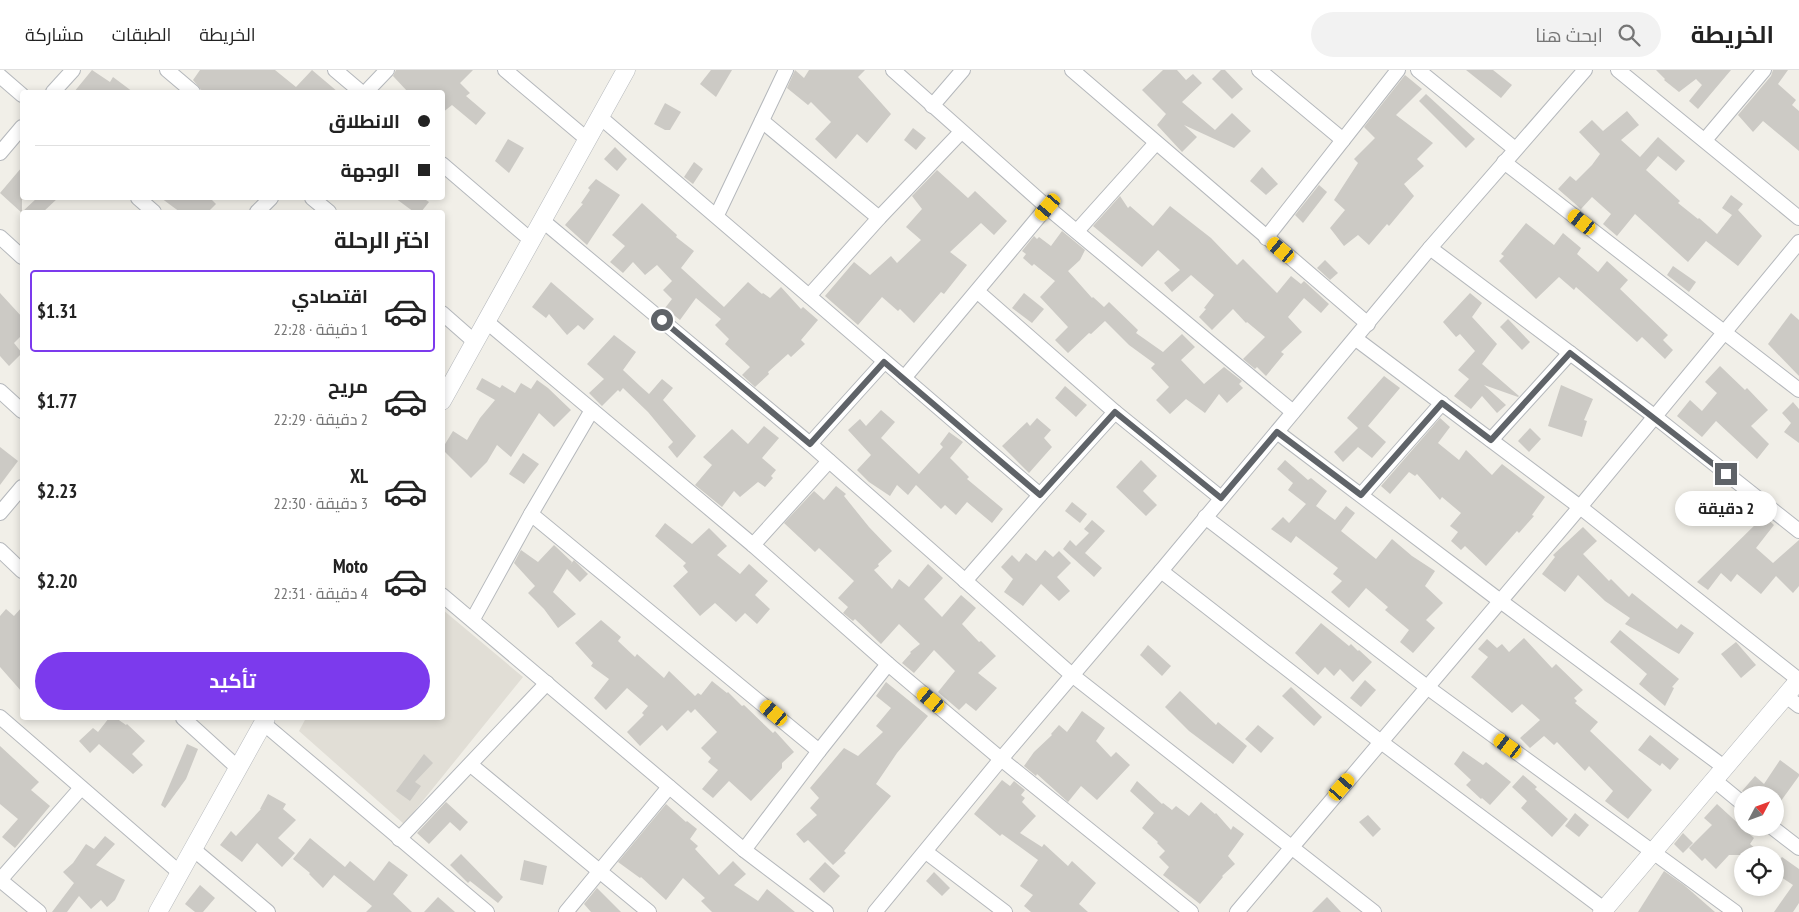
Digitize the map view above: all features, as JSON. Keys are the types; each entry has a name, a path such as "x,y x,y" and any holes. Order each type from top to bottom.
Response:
{"street":[{"path":"55,90 73,70"},
{"path":"167,70 191,90"},
{"path":"335,70 359,90"},
{"path":"368,90 387,70"},
{"path":"505,70 588,140"},
{"path":"445,396 626,70"},
{"path":"717,215 786,70"},
{"path":"893,70 1048,207 1293,412"},
{"path":"932,106 963,70"},
{"path":"1072,70 1087,75 1156,143 1368,324"},
{"path":"1258,70 1343,140"},
{"path":"1266,238 1398,70"},
{"path":"1418,70 1515,149"},
{"path":"875,912 1430,248 1585,70"},
{"path":"1618,70 1799,218"},
{"path":"1704,140 1764,70"},
{"path":"0,76 20,93"},
{"path":"600,117 717,215 884,362 1040,495"},
{"path":"762,121 879,218"},
{"path":"0,153 20,129"},
{"path":"809,296 879,218 962,132"},
{"path":"1077,231 1156,143"},
{"path":"1504,162 1799,390"},
{"path":"445,167 532,241"},
{"path":"140,200 152,210"},
{"path":"259,210 269,200"},
{"path":"314,200 327,210"},
{"path":"904,378 1048,207"},
{"path":"543,221 810,444 1072,675 1374,912"},
{"path":"0,237 20,255"},
{"path":"1237,912 1499,600 1580,507 1799,242"},
{"path":"1430,248 1654,416 1799,531"},
{"path":"978,292 1115,412 1221,498"},
{"path":"445,316 475,342"},
{"path":"487,322 753,546 888,664 1001,759 1191,912"},
{"path":"1161,571 1603,911 1719,774 1792,701 1799,680 1580,507 1356,338"},
{"path":"1491,440 1570,353"},
{"path":"810,444 884,362"},
{"path":"0,391 20,409"},
{"path":"1361,495 1442,403"},
{"path":"472,619 592,410"},
{"path":"964,580 1115,412"},
{"path":"1277,432 1499,600 1719,774 1734,793"},
{"path":"753,546 829,461"},
{"path":"0,513 20,489"},
{"path":"531,514 819,751"},
{"path":"1205,518 1427,687 1735,912"},
{"path":"0,550 20,569"},
{"path":"445,597 744,850 826,912"},
{"path":"744,850 888,664"},
{"path":"399,840 547,682"},
{"path":"0,717 180,874"},
{"path":"185,720 238,768"},
{"path":"158,912 264,720 399,840 486,912"},
{"path":"471,765 649,912"},
{"path":"566,912 669,787"},
{"path":"39,912 0,880 81,788"},
{"path":"1783,836 1799,848"},
{"path":"193,849 268,912"},
{"path":"926,852 1005,912"}],"shaded area":[{"path":"445,612 523,677 404,824 299,731 305,720 445,720"}],"building":[{"path":"92,70 110,82 113,77 130,90 76,90"},
{"path":"200,70 275,70 296,87 312,70 336,90 201,90 193,80"},
{"path":"396,70 473,70 460,83 470,93 466,96 486,113 476,125 452,105 445,111 445,90 406,90 393,76"},
{"path":"711,70 732,70 716,97 700,84"},
{"path":"795,70 804,78 809,70 865,70 858,77 891,114 867,143 857,134 836,159 815,139 831,122 811,102 808,105 787,88"},
{"path":"1163,70 1177,70 1186,80 1193,74 1202,83 1182,102 1215,130 1232,113 1251,131 1234,148 1184,125 1197,137 1182,152 1157,125 1166,114 1142,90"},
{"path":"1221,70 1225,70 1243,89 1232,99 1212,79"},
{"path":"1466,70 1493,70 1512,85 1501,98"},
{"path":"1656,70 1731,70 1698,109 1689,101 1702,85 1696,79 1679,92 1664,80"},
{"path":"1773,70 1788,70 1778,84 1796,100 1792,105 1799,111 1799,151 1763,121 1753,132 1738,115 1771,76"},
{"path":"1405,75 1422,89 1396,115 1433,143 1417,159 1424,166 1404,184 1414,196 1389,226 1387,224 1369,245 1358,235 1344,246 1330,228 1345,210 1334,200 1358,163 1354,159 1375,138 1364,127"},
{"path":"1426,94 1475,139 1466,148 1419,101"},
{"path":"665,103 681,112 670,130 665,130 654,124"},
{"path":"1627,111 1639,125 1621,140 1640,157 1658,137 1685,161 1676,171 1658,156 1646,170 1680,201 1678,203 1717,234 1732,215 1722,208 1731,195 1743,204 1738,210 1762,236 1738,266 1706,241 1688,262 1635,214 1617,236 1603,224 1611,214 1592,197 1581,209 1558,189 1570,176 1576,181 1600,154 1579,132 1592,120 1603,131"},
{"path":"913,128 926,138 916,150 904,140"},
{"path":"508,139 524,148 509,173 495,161"},
{"path":"615,147 627,159 617,171 604,159"},
{"path":"694,162 703,169 693,184 684,177"},
{"path":"1262,167 1278,184 1266,195 1250,181"},
{"path":"20,169 20,200 22,200 22,210 20,211 0,193"},
{"path":"937,170 968,198 975,191 1007,221 994,235 981,223 950,252 967,265 944,294 941,292 914,323 900,309 898,311 882,297 858,325 825,296 854,262 870,275 891,256 897,263 921,240 906,227 922,209 912,196"},
{"path":"596,179 620,195 587,245 565,225 583,204 581,203 590,190 588,188"},
{"path":"1319,185 1327,192 1303,223 1295,215"},
{"path":"1120,196 1128,208 1130,206 1153,226 1170,206 1211,238 1237,265 1243,259 1277,293 1291,276 1301,284 1304,281 1329,304 1321,313 1304,298 1288,317 1302,332 1281,352 1284,354 1266,376 1257,367 1255,369 1243,359 1265,337 1246,323 1233,309 1212,330 1199,317 1214,295 1191,275 1172,292 1164,283 1180,270 1158,250 1142,267 1093,226"},
{"path":"35,200 56,200 45,210 24,210"},
{"path":"164,200 212,200 216,204 210,210 177,210"},
{"path":"398,200 426,200 429,202 423,210 411,210"},
{"path":"642,203 677,235 676,237 694,251 681,268 724,307 748,282 770,298 781,287 801,309 803,307 818,320 801,340 805,344 791,357 788,354 755,387 742,375 750,367 725,344 729,339 715,325 721,319 696,298 680,320 665,308 672,299 663,290 672,281 657,265 645,275 633,262 623,273 610,262 625,246 612,235"},
{"path":"1526,223 1554,245 1563,233 1581,248 1577,254 1598,272 1607,261 1628,280 1620,289 1668,335 1663,340 1673,350 1665,359 1642,337 1637,342 1576,287 1574,290 1559,277 1536,299 1499,261 1504,256 1501,254"},
{"path":"1062,231 1085,250 1080,260 1068,271 1092,298 1104,307 1109,302 1138,330 1136,333 1163,352 1182,334 1195,347 1181,360 1204,384 1224,367 1242,381 1239,384 1243,388 1227,403 1219,394 1205,413 1186,399 1170,414 1156,400 1169,387 1151,368 1155,364 1129,345 1105,321 1068,353 1055,340 1068,327 1040,297 1055,281 1034,264 1032,266 1023,258 1026,254 1022,251 1034,236 1037,239 1039,237 1051,246"},
{"path":"1325,260 1338,273 1330,280 1317,268"},
{"path":"1673,266 1696,282 1689,292 1667,275"},
{"path":"551,282 594,319 584,330 578,325 567,335 549,314 546,318 532,307"},
{"path":"0,293 20,315 20,337 14,343 20,350 20,355 9,366 0,356"},
{"path":"1024,293 1044,309 1032,323 1012,308"},
{"path":"1470,293 1482,303 1472,317 1497,344 1482,364 1519,396 1484,385 1506,405 1497,413 1482,396 1471,409 1454,396 1469,379 1458,370 1475,351 1460,334 1456,337 1443,322"},
{"path":"1791,313 1799,320 1799,376 1768,344"},
{"path":"1508,319 1530,342 1522,350 1500,327"},
{"path":"614,335 636,352 623,370 640,386 649,394 662,379 673,388 663,400 696,436 677,458 668,447 673,442 648,412 623,388 620,392 618,390 602,406 589,393 604,379 587,364"},
{"path":"1720,366 1745,390 1747,388 1768,410 1751,426 1769,444 1757,459 1716,421 1702,437 1677,416 1690,400 1702,411 1717,393 1705,382"},
{"path":"1384,376 1400,388 1368,426 1386,442 1372,458 1358,447 1343,462 1334,452 1358,428 1347,418"},
{"path":"482,378 500,388 502,385 515,393 521,383 531,389 537,380 571,410 554,427 539,413 511,457 497,445 487,462 471,478 445,452 445,444 453,431 467,440 480,418 495,400 476,389"},
{"path":"1561,385 1593,399 1584,420 1587,421 1582,437 1548,426"},
{"path":"1065,386 1087,405 1076,417 1055,398"},
{"path":"1793,402 1799,409 1799,443 1784,432 1791,423 1782,413"},
{"path":"881,410 895,422 881,438 919,474 943,447 940,444 949,432 963,442 950,458 969,477 967,479 1003,509 992,523 967,502 956,515 945,505 941,509 916,485 908,495 897,485 890,496 869,482 857,470 871,455 848,430 860,419 866,426"},
{"path":"1037,418 1051,430 1044,438 1052,447 1029,473 1002,446 1027,422 1030,426"},
{"path":"1440,418 1450,427 1438,443 1459,460 1466,450 1492,475 1502,464 1545,497 1532,515 1534,516 1519,533 1517,531 1486,566 1465,546 1461,550 1451,541 1458,532 1450,526 1461,513 1442,497 1440,500 1417,474 1415,476 1409,472 1390,494 1381,486"},
{"path":"764,426 779,438 762,458 776,470 771,476 773,478 765,487 758,482 740,497 734,491 722,507 695,485 712,465 703,457 732,429 748,444"},
{"path":"1530,428 1541,439 1529,452 1518,441"},
{"path":"0,447 18,461 0,485"},
{"path":"523,453 539,464 524,484 509,474"},
{"path":"1141,460 1157,476 1143,491 1157,505 1146,516 1116,487"},
{"path":"1285,460 1308,480 1311,478 1327,491 1316,506 1335,520 1346,506 1355,513 1341,531 1376,559 1392,539 1412,556 1435,571 1425,586 1443,603 1426,620 1435,628 1413,653 1400,642 1409,630 1385,610 1388,607 1366,588 1349,608 1331,592 1342,581 1333,574 1338,568 1296,536 1291,543 1271,529 1283,517 1289,523 1306,504 1288,490 1293,483 1277,469"},
{"path":"836,486 846,494 844,496 869,527 892,551 874,570 892,589 899,579 909,587 928,564 943,578 924,599 942,617 961,595 976,608 962,624 996,656 978,673 997,688 976,711 966,703 959,710 938,692 955,671 934,650 914,673 902,663 910,652 920,644 899,624 881,644 855,619 853,621 843,613 848,607 838,598 854,581 819,548 815,552 784,523 814,491 824,500"},
{"path":"1734,494 1744,504 1736,512 1726,503"},
{"path":"1072,502 1087,514 1080,523 1065,511"},
{"path":"1764,516 1774,525 1756,548 1773,563 1799,540 1799,586 1793,593 1776,576 1761,594 1737,574 1731,582 1721,573 1708,590 1697,582"},
{"path":"1092,520 1105,531 1085,553 1102,568 1094,577 1063,549 1070,540 1076,546 1089,533 1084,529"},
{"path":"665,523 692,544 709,528 727,546 717,555 740,574 749,564 768,581 755,595 770,609 757,624 745,613 736,622 715,603 700,616 673,586 688,572 683,566 686,563 655,536"},
{"path":"1583,527 1597,541 1583,554 1609,581 1611,579 1629,597 1632,593 1677,629 1681,624 1694,633 1679,654 1625,624 1630,618 1605,601 1578,575 1565,592 1542,574 1555,557 1553,555"},
{"path":"554,545 572,562 570,565 574,560 588,574 580,582 567,569 553,592 576,614 558,628 544,609 528,593 535,586 514,563 521,550 538,562"},
{"path":"1045,550 1053,557 1059,551 1071,563 1057,577 1070,591 1059,601 1041,584 1023,606 1004,592 1013,579 1001,567 1012,555 1019,562 1026,553 1036,561"},
{"path":"6,609 14,616 20,609 20,690 0,667 0,616"},
{"path":"601,620 621,637 618,641 635,657 637,654 664,678 669,671 695,696 698,693 701,695 712,681 728,692 742,706 744,705 773,733 775,731 794,752 782,763 782,768 751,801 729,781 713,798 702,789 718,770 708,762 711,758 701,748 717,732 695,709 691,713 688,710 667,731 662,725 640,746 627,732 644,715 642,713 648,706 627,688 606,710 594,698 609,679 591,666 593,663 575,643"},
{"path":"1321,623 1349,646 1351,644 1359,650 1372,662 1353,682 1340,669 1334,676 1325,667 1318,675 1295,653"},
{"path":"1620,630 1679,679 1672,687 1674,688 1665,706 1639,684 1647,674 1610,642"},
{"path":"1524,638 1552,668 1556,664 1583,690 1574,698 1577,701 1575,703 1598,722 1590,731 1652,790 1628,819 1605,801 1613,791 1589,766 1585,771 1557,742 1554,745 1544,736 1530,748 1520,738 1540,720 1522,704 1512,713 1471,677 1488,657 1478,649 1487,639 1497,648 1502,644 1509,652"},
{"path":"1736,642 1756,665 1741,678 1721,654"},
{"path":"1148,645 1171,666 1162,676 1140,655"},
{"path":"1365,680 1376,690 1361,707 1350,698"},
{"path":"886,682 928,716 897,753 876,784 891,796 844,851 846,853 833,865 808,840 804,843 796,834 817,815 810,808 819,798 810,788 844,748 858,756 883,732 876,726 891,708 876,696"},
{"path":"1291,687 1322,717 1314,726 1282,696"},
{"path":"1180,691 1216,725 1218,722 1247,746 1233,764 1189,731 1165,707"},
{"path":"1082,711 1105,728 1096,741 1111,757 1116,752 1130,765 1097,800 1081,786 1068,802 1037,774 1036,776 1024,766 1059,725 1067,732"},
{"path":"107,720 119,720 127,724 145,741 132,754 143,765 133,774 99,744 90,753 79,741 93,728 98,732"},
{"path":"1258,725 1274,738 1261,753 1245,739"},
{"path":"1650,735 1679,759 1670,770 1662,763 1660,766 1638,750"},
{"path":"187,744 198,749 186,779 165,808 161,805"},
{"path":"0,746 39,782 31,790 50,806 15,848 2,837 18,819 0,804"},
{"path":"1463,751 1483,765 1486,762 1511,782 1490,805 1466,785 1471,780 1454,764"},
{"path":"424,754 433,763 415,782 421,786 410,801 396,791"},
{"path":"1780,760 1799,774 1784,797 1784,786 1746,786 1755,776 1764,784"},
{"path":"1523,775 1537,787 1535,789 1568,819 1552,837 1521,808 1527,801 1512,787"},
{"path":"1002,780 1010,786 1014,781 1025,790 1021,795 1025,798 1022,802 1036,816 1020,833 1042,847 1044,844 1068,866 1072,861 1096,883 1079,904 1088,912 1031,912 1024,906 1033,895 1020,886 1038,860 1002,834 1000,836 974,814"},
{"path":"1137,781 1162,804 1172,810 1176,806 1189,816 1201,802 1216,813 1231,830 1233,826 1244,834 1228,856 1235,864 1222,876 1200,904 1163,875 1169,867 1159,857 1165,851 1142,828 1154,813 1130,791"},
{"path":"268,794 286,804 283,809 296,820 278,838 295,853 282,867 257,843 242,862 220,845 231,831 236,836 261,809"},
{"path":"446,802 468,822 460,831 450,822 429,844 417,833"},
{"path":"666,804 697,829 690,839 698,846 695,849 719,875 733,861 746,874 734,885 758,901 767,889 795,912 712,912 701,901 705,898 683,878 666,900 641,877 618,862"},
{"path":"1717,804 1734,820 1734,836 1752,836 1754,838 1750,844 1752,846 1734,846 1734,855 1729,855 1716,869 1705,858 1702,861 1689,848 1712,825 1704,818"},
{"path":"1575,813 1589,825 1579,837 1565,826"},
{"path":"1368,815 1381,829 1373,837 1359,822"},
{"path":"1683,833 1693,843 1683,853 1674,844"},
{"path":"105,836 115,844 96,865 125,880 115,900 107,907 101,900 91,909 79,896 67,912 52,912 74,883 63,872 73,863 86,844 94,849"},
{"path":"310,838 345,867 350,861 374,881 389,861 408,875 393,894 412,912 366,912 372,906 334,875 323,888 310,873 293,859"},
{"path":"461,854 503,897 498,903 470,881 468,883 450,865"},
{"path":"1784,858 1799,869 1799,903 1793,912 1774,912 1793,885 1784,879"},
{"path":"524,860 547,866 543,885 520,880"},
{"path":"825,862 840,876 824,893 809,879"},
{"path":"1664,871 1684,885 1715,912 1638,912"},
{"path":"934,872 950,888 942,896 926,881"},
{"path":"200,885 215,898 203,912 195,912 185,904"},
{"path":"597,888 621,912 591,912 584,904"},
{"path":"438,897 455,912 424,912"},
{"path":"1327,897 1341,912 1312,912"}],"route":[{"path":"662,320 810,444 884,362 1040,495 1115,412 1221,498 1277,432 1361,495 1442,403 1491,440 1570,353 1654,416 1726,474"}]}
